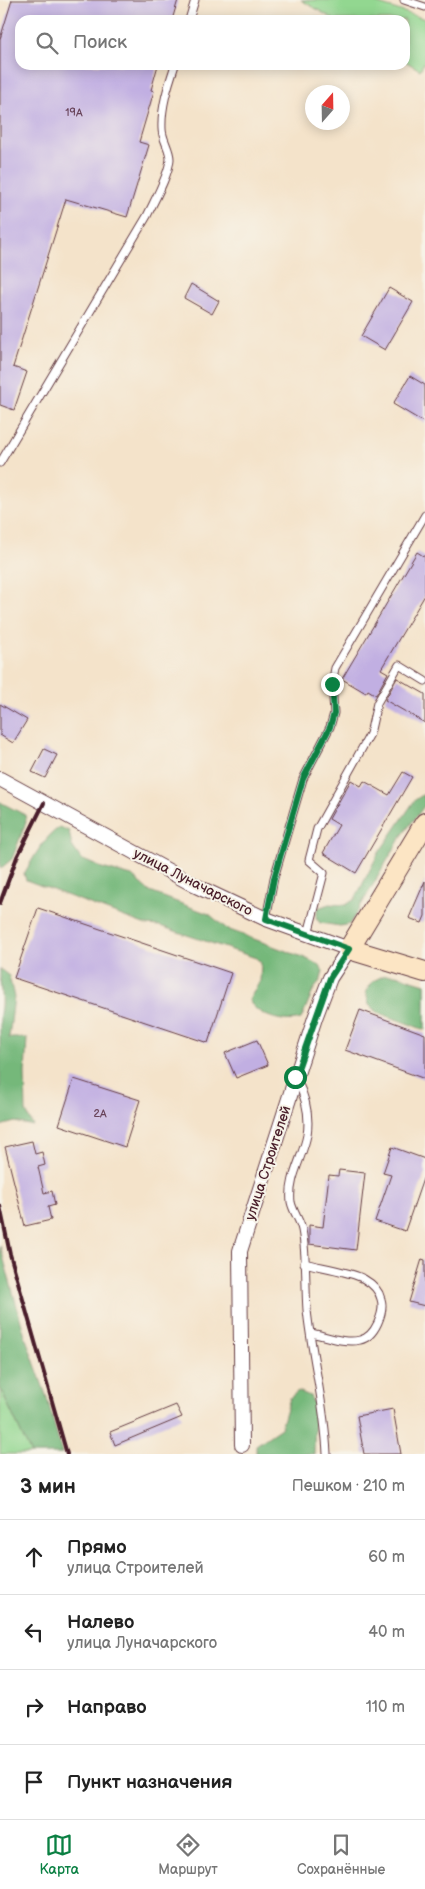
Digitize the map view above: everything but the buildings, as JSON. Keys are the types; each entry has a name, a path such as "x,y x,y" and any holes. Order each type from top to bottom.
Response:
{"main road":[{"name":"улица Строителей","path":"349,949 425,823"},
{"name":"улица Луначарского","path":"349,949 425,972"}],"street":[{"name":"улица Луначарского","path":"0,779 196,886 266,919 349,949"},
{"name":"улица Строителей","path":"242,1445 240,1251 295,1077 330,978 349,949"}],"lane":[{"path":"190,15 195,0"},
{"path":"404,0 425,7"},
{"path":"0,464 147,216 162,184 170,158 162,131 162,114 166,92 173,70"},
{"path":"266,919 274,878 303,779 330,727 334,713 332,684 335,668 425,515"},
{"path":"308,934 324,873 309,860 316,829 370,734 376,703 398,665 425,681"},
{"path":"295,1077 305,1095 308,1120 307,1136 295,1169 291,1202 302,1229 311,1333 326,1427 327,1454"},
{"path":"304,1263 363,1278 374,1287 381,1298 382,1308 377,1325 368,1336 360,1340 343,1340 311,1333"}],"green space":[{"path":"301,0 367,0 425,19 425,61 420,70 410,64 410,15 326,15"},
{"path":"424,794 425,805 401,837 350,924 340,926 320,923 316,918 318,908 329,904 346,905 355,899 378,854 415,800"},
{"path":"0,802 25,815 26,822 12,859 0,869"},
{"path":"60,827 69,831 72,846 81,859 102,868 132,876 150,892 209,914 227,929 319,965 323,971 321,979 313,991 301,1019 279,1019 264,1014 253,1006 249,1000 260,981 261,963 256,958 160,926 146,925 26,880 24,874 36,854 49,836"},
{"path":"0,969 9,976 14,997 9,1038 27,1038 25,1073 26,1112 33,1126 15,1122 0,1126"},
{"path":"385,975 396,975 425,984 425,1030 377,1012 369,1005 366,992 373,981"},
{"path":"0,1245 25,1336 47,1398 62,1454 31,1454 0,1388"},
{"path":"0,1388 31,1454 0,1454"},
{"path":"298,1391 310,1396 315,1406 314,1454 256,1454 256,1445 281,1428 290,1398"}],"railway":[{"path":"0,903 17,857 44,803"},
{"path":"0,1206 10,1254 67,1454"}],"route":[{"path":"295,1077 330,978 349,949 266,919 274,878 303,779 310,761 330,727 334,713 332,684"}]}
